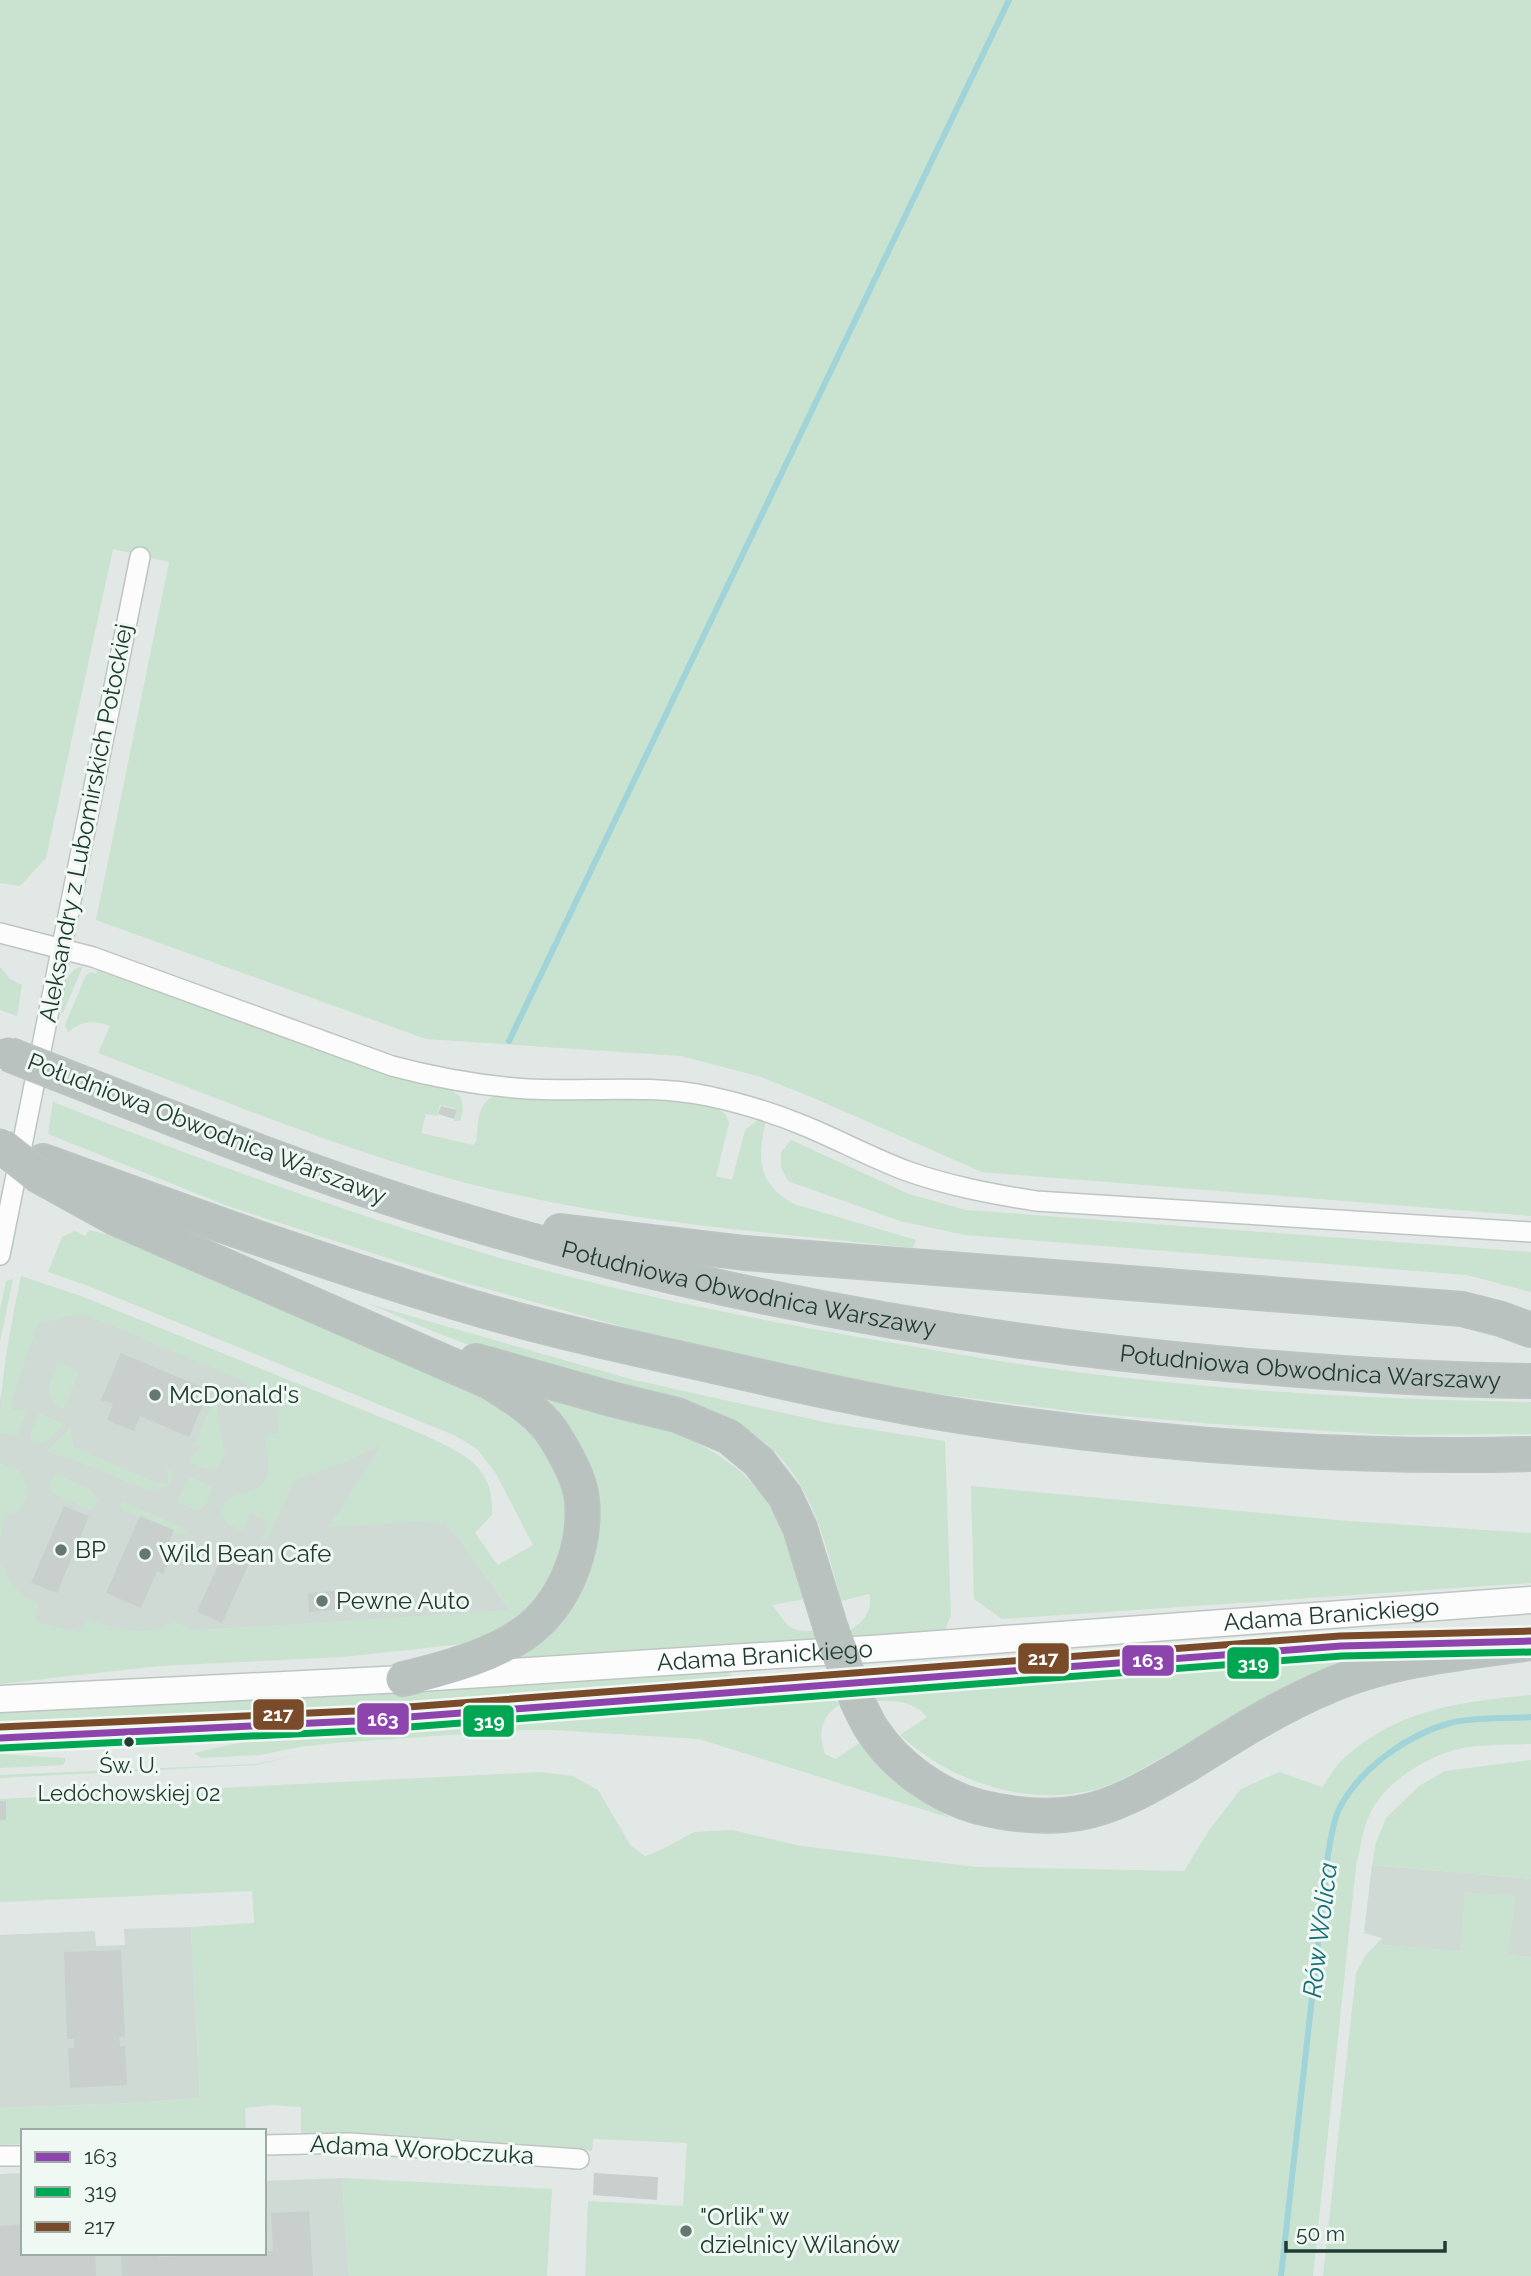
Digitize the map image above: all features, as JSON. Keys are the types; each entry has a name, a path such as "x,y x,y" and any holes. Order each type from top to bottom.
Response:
{"highway":[{"name":"Południowa Obwodnica Warszawy","path":"4,1052 324,1176 445,1216 592,1257 754,1296 962,1334 1156,1357 1442,1381 1531,1381"},
{"path":"0,1144 115,1218 491,1382 526,1405 551,1431 569,1463 582,1500 580,1536 572,1572 556,1600 537,1623 477,1658 403,1679"},
{"path":"41,1168 471,1307 575,1335 813,1388 969,1417 1138,1440 1421,1454 1531,1454"},
{"path":"445,1216 745,1252 1462,1309 1531,1330"},
{"path":"386,1336 677,1415 729,1437 759,1462 785,1496 800,1528 831,1629 858,1703 873,1731 908,1769 933,1787 963,1802 1003,1813 1042,1817 1080,1813 1119,1801 1157,1782 1296,1701 1354,1676 1389,1666 1531,1642"}],"main road":[{"name":"Adama Branickiego","path":"0,1699 403,1679 898,1647 1531,1600"},
{"name":"Adama Branickiego","path":"0,1738 356,1721 1341,1646 1531,1642"}],"street":[{"name":"Aleksandry z Lubomirskich Potockiej","path":"0,1255 140,557"},
{"path":"0,933 93,957 392,1066 431,1076 528,1089 650,1089 706,1096 779,1115 906,1171 947,1184 994,1194 1036,1201 1531,1232"},
{"name":"Adama Worobczuka","path":"266,2145 350,2143 579,2159"},
{"path":"0,2156 21,2156"}],"shaded area":[{"path":"24,1282 322,1410 340,1464 382,1444 431,1521 444,1523 457,1536 510,1611 0,1640 0,1401"},
{"path":"1372,1865 1531,1879 1531,1957 1382,1945 1382,1938 1364,1933"},
{"path":"191,1927 200,2098 0,2108 0,1935 95,1931 96,1946 125,1945 124,1929"},
{"path":"21,2173 21,2255 266,2255 266,2181 342,2178 349,2276 0,2276 0,2174"}],"green space":[{"path":"0,0 1531,0 1531,1216 982,1172 761,1077 681,1056 426,1039 96,920 169,562 113,549 46,858 20,886 0,883"},
{"path":"83,966 63,1013 60,1012 68,978 76,968"},
{"path":"0,967 10,979 22,985 17,1016 0,1010"},
{"path":"98,968 102,972 448,1088 461,1097 463,1110 460,1121 454,1121 457,1109 440,1105 437,1116 426,1114 421,1133 473,1145 476,1142 482,1108 496,1095 671,1099 716,1107 726,1115 729,1123 716,1176 732,1180 745,1130 759,1119 766,1121 761,1147 763,1169 773,1188 782,1196 794,1204 916,1240 913,1248 653,1219 499,1191 397,1163 246,1110 98,1053 110,1026 88,1023 68,1032 65,1025 86,975 91,972 96,974"},
{"path":"53,1102 208,1161 417,1233 567,1276 666,1300 937,1351 1118,1377 1295,1393 1531,1402 1531,1434 1393,1435 1214,1424 1079,1412 923,1392 688,1345 455,1280 228,1206 48,1134"},
{"path":"791,1140 909,1194 966,1210 1531,1252 1531,1292 1467,1275 965,1235 900,1221 788,1181 781,1167 781,1152"},
{"path":"89,1230 108,1235 478,1391 543,1439 565,1489 568,1514 558,1562 533,1605 514,1624 482,1642 342,1657 159,1666 0,1684 0,1565 5,1566 8,1579 16,1589 39,1603 35,1622 80,1632 86,1619 141,1631 163,1627 173,1622 188,1627 189,1631 509,1610 457,1536 444,1523 431,1521 329,1527 381,1445 340,1464 294,1480 268,1541 262,1539 269,1522 250,1513 242,1531 228,1524 221,1515 227,1500 256,1488 263,1483 267,1475 264,1436 279,1433 276,1403 260,1403 252,1389 239,1379 86,1315 79,1314 38,1324 11,1403 13,1411 28,1408 15,1436 0,1433 4,1374 21,1276 81,1296 450,1447 473,1462 488,1484 492,1515 475,1533 498,1565 533,1545 495,1472 477,1449 456,1436 86,1285 48,1272 62,1237 75,1231 85,1236"},
{"path":"13,1279 0,1342 0,1310 6,1281"},
{"path":"369,1304 630,1379 829,1423 945,1441 951,1615 945,1630 852,1638 850,1631 869,1611 869,1594 841,1601 818,1522 800,1485 775,1452 742,1427 687,1403 473,1346"},
{"path":"58,1362 79,1371 64,1409 56,1405 49,1395 50,1383"},
{"path":"530,1394 666,1430 699,1444 728,1462 753,1485 773,1513 787,1544 805,1599 772,1605 788,1625 797,1630 813,1631 816,1640 509,1658 590,1547"},
{"path":"215,1395 225,1455 217,1467 205,1469 186,1461 201,1448 194,1445"},
{"path":"39,1413 65,1424 43,1444 31,1442 31,1433"},
{"path":"70,1427 74,1447 160,1484 168,1482 167,1467 172,1471 171,1483 158,1491 145,1489 74,1460 46,1452"},
{"path":"0,1463 19,1470 28,1486 26,1498 17,1514 6,1512 0,1539"},
{"path":"56,1475 89,1488 98,1500 96,1507 90,1510 51,1493 50,1481"},
{"path":"190,1477 211,1486 212,1489 207,1503 199,1511 176,1500"},
{"path":"971,1486 1348,1521 1531,1533 1531,1583 1002,1619 974,1599"},
{"path":"124,1502 184,1528 186,1534 180,1535 122,1510 119,1506"},
{"path":"1355,1658 1286,1690 1124,1778 1093,1790 1067,1794 1015,1792 965,1777 920,1751 900,1735 927,1717 904,1703 877,1701 873,1694 1264,1667"},
{"path":"730,1671 732,1680 344,1708 0,1724 0,1712 341,1696"},
{"path":"1531,1695 1531,1744 1466,1748 1434,1758 1411,1770 1390,1787 1368,1818 1356,1866 1313,2276 585,2276 588,2201 683,2206 687,2143 593,2139 592,2151 301,2133 301,2107 272,2105 245,2108 246,2129 21,2129 21,2144 0,2145 0,2108 200,2098 191,1927 254,1923 252,1891 0,1902 0,1799 541,1772 573,1776 598,1790 631,1846 645,1856 694,1832 732,1830 801,1846 977,1867 1184,1871 1210,1829 1241,1789 1279,1772 1322,1787 1338,1764 1384,1730 1430,1711 1479,1701"},
{"path":"836,1699 839,1705 828,1715 822,1726 825,1754 836,1759 859,1743 890,1775 950,1818 699,1739 522,1730 335,1743 261,1755 201,1758 194,1753 256,1739 553,1721"},
{"path":"0,1754 65,1758 65,1762 63,1765 0,1768"},
{"path":"302,1754 256,1765 0,1778 0,1775 256,1764"},
{"path":"1531,1760 1531,1879 1372,1865 1376,1843 1386,1818 1419,1786 1445,1771"},
{"path":"1465,1892 1516,1896 1508,1955 1531,1957 1531,2276 1323,2276 1356,1973 1366,1955 1382,1938 1382,1945 1460,1951"},
{"path":"342,2178 552,2189 547,2276 349,2276"}],"building":[{"path":"441,1106 457,1110 454,1119 438,1114"},
{"name":"McDonald's","path":"121,1353 209,1390 189,1437 140,1416 134,1431 107,1420 113,1404 101,1400"},
{"path":"64,1506 89,1516 57,1593 31,1583"},
{"path":"140,1516 174,1530 168,1545 174,1548 163,1574 157,1571 141,1608 106,1593"},
{"path":"224,1552 249,1563 222,1623 197,1612"},
{"path":"335,1591 336,1610 309,1612 308,1593"},
{"path":"0,1801 6,1801 6,1820 0,1820"},
{"path":"121,1950 125,2036 119,2037 120,2046 125,2046 127,2085 70,2088 68,2048 74,2048 74,2039 67,2039 64,1952"},
{"path":"594,2173 658,2177 657,2200 593,2195"},
{"path":"309,2211 313,2276 122,2276 121,2255 266,2255 266,2251 273,2251 271,2213"},
{"path":"21,2224 21,2255 95,2255 96,2276 0,2276 0,2226"}],"waterway":[{"path":"509,1041 1009,0"},
{"name":"Rów Wolica","path":"1281,2276 1328,1854 1338,1812 1349,1793 1373,1766 1402,1745 1434,1728 1459,1721 1531,1717"}],"transit line":[{"name":"217","path":"0,1727 355,1711 1340,1636 1531,1631"},
{"name":"163","path":"0,1738 356,1721 1341,1646 1531,1641"},
{"name":"319","path":"1,1748 357,1731 1342,1656 1531,1652"}],"place":[{"name":"McDonald's","path":"155,1395"},
{"name":"BP","path":"61,1550"},
{"name":"Wild Bean Cafe","path":"145,1554"},
{"name":"Pewne Auto","path":"322,1601"},
{"name":"Św. U. Ledóchowskiej 02","path":"129,1742"},
{"name":"\"Orlik\" w dzielnicy Wilanów","path":"686,2231"}]}
